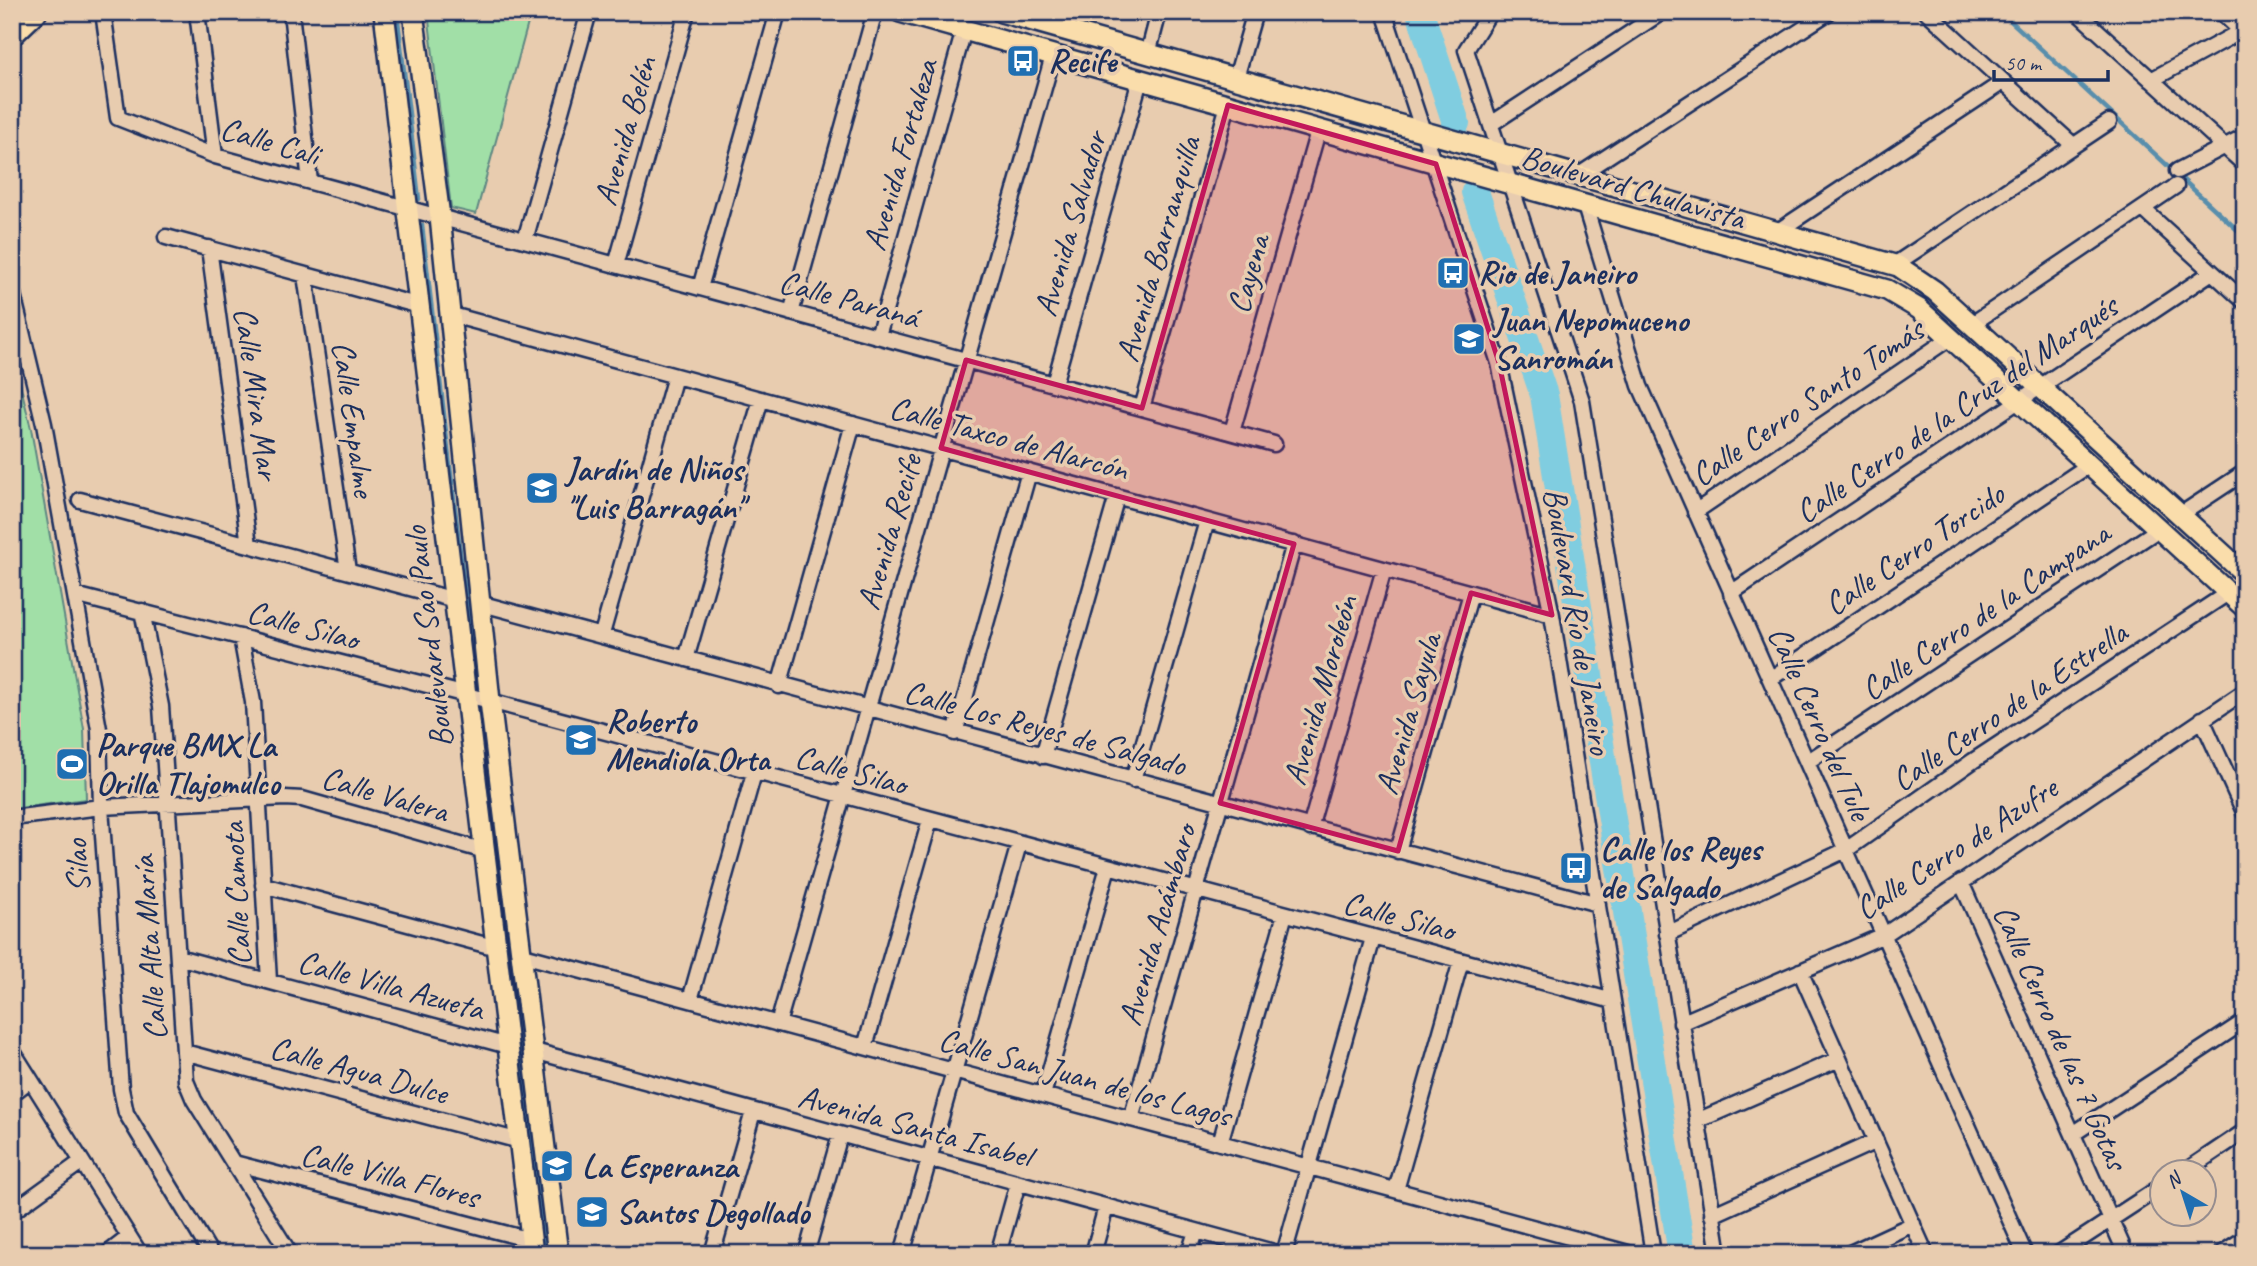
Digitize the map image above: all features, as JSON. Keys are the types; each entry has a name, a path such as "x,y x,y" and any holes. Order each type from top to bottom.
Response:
{"main road":[{"path":"12,36 37,12"},
{"name":"Boulevard Sao Paulo","path":"384,12 532,1247"},
{"name":"Boulevard Sao Paulo","path":"413,12 452,315 479,604 558,1254"},
{"name":"Boulevard Chulavista","path":"900,12 1887,290 1919,309 2245,608"},
{"name":"Boulevard Chulavista","path":"1001,12 1063,21 1147,54 1894,264 1917,276 1972,324 2245,574"}],"street":[{"name":"Calle Cali","path":"103,12 118,118 215,156 408,209"},
{"path":"197,12 215,156"},
{"path":"291,12 310,182"},
{"path":"525,240 589,12"},
{"name":"Avenida Belén","path":"616,265 687,12"},
{"path":"700,288 778,12"},
{"path":"791,313 875,12"},
{"path":"1147,54 1159,12"},
{"path":"1236,78 1255,12"},
{"name":"Boulevard Río de Janeiro","path":"1384,12 1499,363 1552,615 1653,1254"},
{"name":"Boulevard Río de Janeiro","path":"1490,12 1466,50 1582,401 1718,1254"},
{"path":"1492,124 1662,12"},
{"path":"1579,175 1829,12"},
{"path":"1927,12 2073,145"},
{"path":"2077,12 2245,164"},
{"path":"2151,80 2243,30 2221,12"},
{"name":"Avenida Fortaleza","path":"878,336 964,30"},
{"name":"Avenida Recife","path":"778,1024 1053,56"},
{"name":"Avenida Salvador","path":"1054,384 1140,80"},
{"path":"1778,231 2003,82"},
{"name":"Avenida Barranquilla","path":"1142,408 1228,105"},
{"path":"1894,264 2109,122"},
{"name":"Cayena","path":"1232,432 1318,131"},
{"path":"2177,171 2245,136"},
{"name":"Calle Cerro Santo Tomás","path":"1972,324 2176,186"},
{"name":"Calle Cerro del Tule","path":"1585,206 1640,386 2025,1254"},
{"name":"Calle Paraná","path":"408,209 1275,444"},
{"path":"2143,209 2245,302"},
{"path":"166,237 420,306"},
{"name":"Calle Mira Mar","path":"209,248 249,545"},
{"name":"Calle Cerro de la Cruz del Marqués","path":"1731,593 2212,272"},
{"name":"Calle Empalme","path":"305,275 348,571"},
{"name":"Silao","path":"12,290 44,424 99,729 101,807 121,1089 126,1113 211,1254"},
{"name":"Calle Taxco de Alarcón","path":"452,315 1552,615"},
{"name":"Calle Cerro Santo Tomás","path":"1695,512 1950,338"},
{"path":"602,634 675,376"},
{"path":"686,659 761,399"},
{"path":"779,686 853,424"},
{"name":"Calle Cerro Torcido","path":"1770,679 2089,465"},
{"path":"955,733 1029,472"},
{"path":"2180,515 2245,472"},
{"path":"1043,756 1117,496"},
{"path":"80,500 455,600"},
{"path":"1133,780 1207,521"},
{"name":"Calle Cerro de la Campana","path":"1807,762 2159,529"},
{"name":"Avenida Acámbaro","path":"1131,1119 1294,544"},
{"name":"Avenida Moroleón","path":"1310,828 1384,569"},
{"name":"Avenida Sayula","path":"1398,851 1471,593"},
{"name":"Calle Cerro de la Estrella","path":"1667,933 1846,850 1973,761 2228,593"},
{"name":"Calle Silao","path":"75,595 490,701 1613,1002"},
{"name":"Calle Los Reyes de Salgado","path":"479,604 602,634 867,710 1598,904"},
{"name":"Calle Alta María","path":"142,611 161,706 186,1081 290,1254"},
{"name":"Calle Camota","path":"241,637 253,702 269,981"},
{"name":"Calle Cerro de Azufre","path":"1681,1023 1884,935 2245,691"},
{"path":"2202,719 2244,808"},
{"path":"690,1000 754,773"},
{"name":"Calle Valera","path":"12,818 101,807 302,799 485,851"},
{"path":"865,1047 930,820"},
{"path":"902,1254 1018,844"},
{"path":"1043,1095 1108,867"},
{"name":"Calle Cerro de las 7 Gotas","path":"1961,882 2126,1254"},
{"path":"264,885 496,948"},
{"path":"1220,1143 1285,915"},
{"path":"1282,1254 1373,938"},
{"name":"Calle San Juan de los Lagos","path":"523,955 1632,1254"},
{"name":"Calle Villa Azueta","path":"178,957 508,1046"},
{"path":"1396,1190 1461,961"},
{"path":"1800,971 1926,1254"},
{"path":"2073,1135 2245,1021"},
{"path":"12,1050 140,1254"},
{"name":"Avenida Santa Isabel","path":"534,1051 1282,1254"},
{"name":"Calle Agua Dulce","path":"184,1052 520,1141"},
{"path":"1697,1121 1839,1059"},
{"path":"12,1094 30,1080"},
{"path":"712,1254 753,1112"},
{"path":"2204,1158 2245,1131"},
{"path":"806,1254 840,1135"},
{"path":"1712,1215 1876,1141"},
{"path":"12,1212 81,1162"},
{"name":"Calle Villa Flores","path":"234,1163 532,1247"},
{"path":"998,1254 1018,1183"},
{"path":"2058,1254 2148,1195"},
{"path":"1093,1254 1106,1207"},
{"path":"1848,1254 1913,1224"},
{"path":"1189,1254 1196,1231"},
{"path":"107,1254 129,1237"},
{"path":"2221,1254 2245,1238"}],"highlighted area":[{"path":"1228,105 1436,164 1499,363 1552,615 1471,593 1398,851 1220,803 1294,544 941,448 966,360 1142,408"}],"green space":[{"path":"428,12 531,12 476,214 451,208"},
{"path":"12,349 31,429 84,729 86,799 12,809"}],"waterway":[{"path":"12,18 18,12"},
{"path":"397,12 419,199"},
{"path":"1420,12 1456,123"},
{"path":"2001,12 2245,237"},
{"path":"1475,192 1544,395 1682,1254"},
{"path":"422,225 476,690"},
{"path":"479,712 544,1254"}],"place":[{"name":"Recife","path":"1023,61"},
{"name":"Rio de Janeiro","path":"1453,273"},
{"name":"Juan Nepomuceno Sanromán","path":"1469,339"},
{"name":"Jardín de Niños \"Luis Barragán\"","path":"542,488"},
{"name":"Roberto Mendiola Orta","path":"581,740"},
{"name":"Parque BMX La Orilla Tlajomulco","path":"72,764"},
{"name":"Calle los Reyes de Salgado","path":"1576,868"},
{"name":"La Esperanza","path":"557,1166"},
{"name":"Santos Degollado","path":"592,1212"}]}
